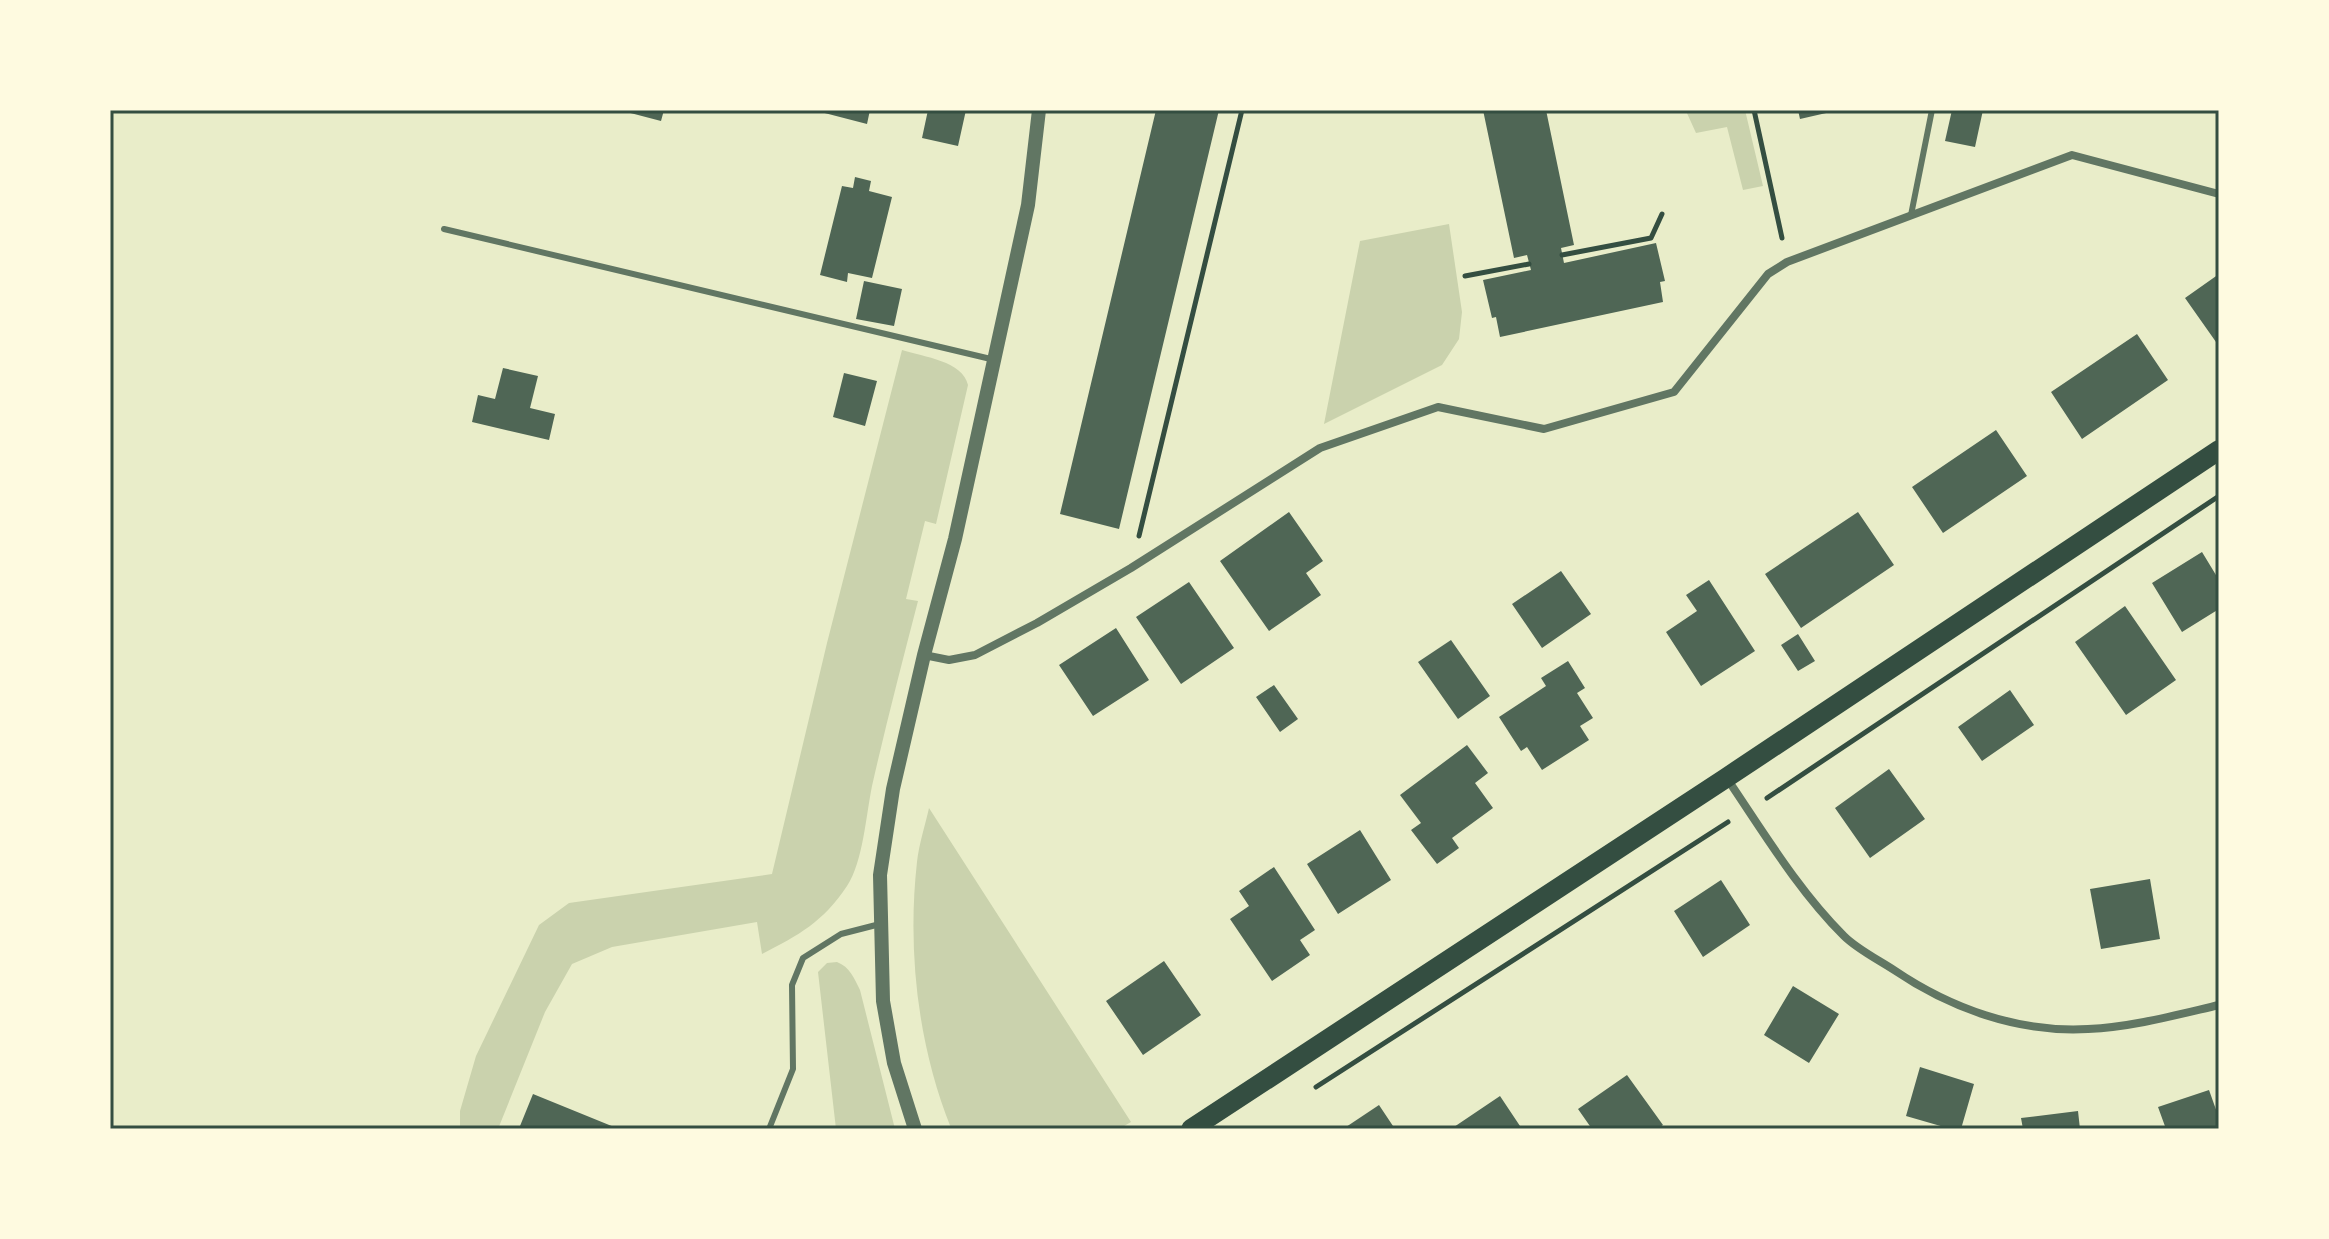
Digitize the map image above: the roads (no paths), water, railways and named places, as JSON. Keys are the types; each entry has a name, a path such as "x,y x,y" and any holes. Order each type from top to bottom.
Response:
{"main road":[{"path":"1191,1129 2219,450"}],"street":[{"path":"915,1129 894,1063 883,1001 880,875 893,789 955,539 1028,205 1039,110"},
{"path":"924,655 949,660 975,655 1037,623 1131,568 1320,448 1438,407 1544,429 1674,392 1768,274 1787,262 2072,155 2219,194"},
{"path":"1726,778 1810,898 1846,938 1915,984 1956,1006 2021,1025 2087,1029 2154,1020 2219,1005"}],"lane":[{"path":"1911,215 1932,110"},
{"path":"444,229 995,360"},
{"path":"769,1129 793,1069 792,985 803,958 841,934 880,924"}]}
